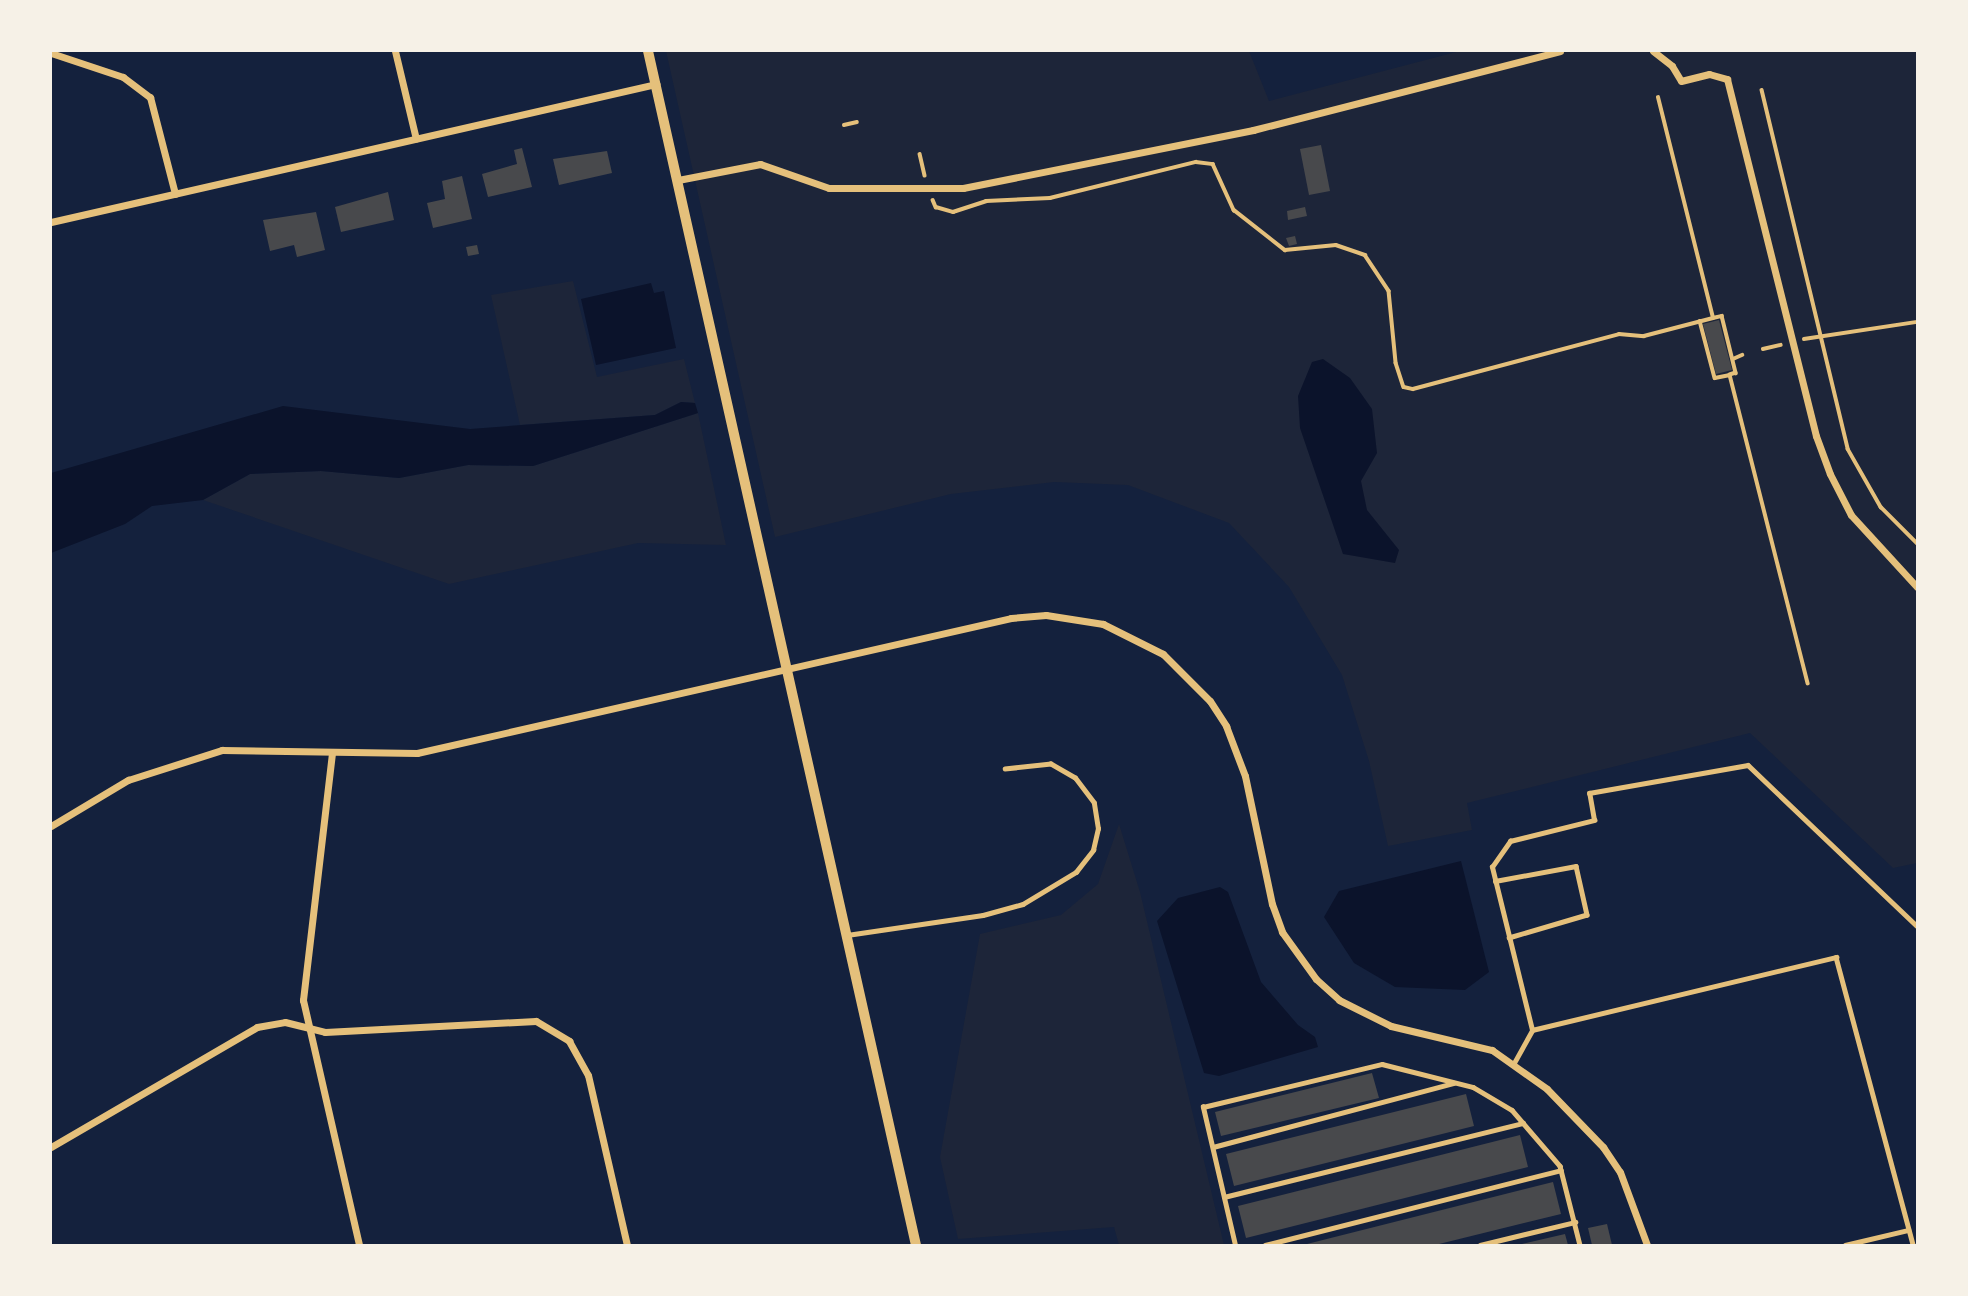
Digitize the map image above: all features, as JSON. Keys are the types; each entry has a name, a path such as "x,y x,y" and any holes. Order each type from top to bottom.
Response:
{"street":[{"path":"395,51 416,139"},
{"path":"648,51 916,1245"},
{"path":"678,180 761,164 830,188 963,188 1253,130 1560,51"},
{"path":"1653,51 1672,66 1681,81 1709,74 1727,79 1816,436 1830,474 1851,515 1917,587"},
{"path":"51,54 123,77 150,97 175,194"},
{"path":"51,222 656,84"},
{"path":"51,826 128,780 188,758 254,747 393,755 444,749 1011,618 1074,617 1136,637 1188,676 1226,726 1245,776 1272,904 1282,932 1316,979 1339,1000 1391,1026 1471,1042 1514,1063 1547,1089 1603,1147 1632,1196 1647,1245"},
{"path":"332,753 304,981 307,1029 359,1245"},
{"path":"51,1147 130,1104 236,1036 285,1021 325,1032 536,1021 554,1029 569,1041 588,1075 627,1245"}],"lane":[{"path":"847,935 983,915 1023,904 1076,872 1093,850 1098,829 1094,803 1076,778 1051,764 1005,769"},
{"path":"1514,1063 1532,1030 1492,867 1510,841 1594,820 1589,793 1748,765 1917,926"},
{"path":"1495,881 1576,866 1587,915 1509,938"},
{"path":"1532,1030 1836,957 1913,1245"},
{"path":"1235,1245 1203,1107 1372,1064 1455,1083 1494,1098 1524,1122 1561,1170 1580,1245"},
{"path":"1213,1147 1455,1083"},
{"path":"1224,1197 1524,1122"},
{"path":"1265,1245 1561,1170"},
{"path":"1480,1245 1575,1222"},
{"path":"1845,1245 1908,1230"}],"path":[{"path":"1762,90 1819,336 1855,466 1881,507 1917,543"},
{"path":"1658,98 1713,318"},
{"path":"844,125 858,122"},
{"path":"920,154 926,178"},
{"path":"932,198 936,207 953,212 986,201 1049,198 1196,162 1213,164 1234,210 1285,250 1336,245 1365,255 1389,290 1392,343 1408,388 1619,334 1644,336 1700,321 1722,316 1736,373 1715,378 1700,321"},
{"path":"1802,339 1917,322"},
{"path":"1763,349 1783,344"},
{"path":"1733,359 1742,355"},
{"path":"1730,374 1808,683"}],"shaded area":[{"path":"666,51 1249,51 1269,101 1460,51 1917,51 1917,863 1893,868 1750,733 1467,803 1472,830 1388,846 1369,761 1342,675 1289,587 1229,523 1128,485 1054,482 951,494 775,537"},
{"path":"573,281 597,377 684,359 695,403 681,402 655,415 520,425 491,295"},
{"path":"651,283 654,293 664,291 676,348 596,365 581,299"},
{"path":"1323,359 1350,378 1372,409 1377,453 1361,481 1367,510 1399,550 1395,563 1343,554 1300,428 1298,396 1312,362"},
{"path":"681,402 695,403 698,413 533,466 468,465 399,478 321,471 250,474 203,500 152,506 125,524 51,553 51,473 283,406 470,429 655,415"},
{"path":"698,413 726,545 638,543 449,584 203,500 250,474 321,471 399,478 468,465 533,466"},
{"path":"1119,824 1140,892 1224,1245 1119,1245 1114,1227 958,1239 940,1157 980,934 1061,915 1098,884"},
{"path":"1461,861 1489,972 1465,990 1395,987 1354,963 1324,917 1339,891"},
{"path":"1220,887 1228,892 1261,982 1298,1025 1315,1037 1318,1047 1219,1076 1204,1073 1157,921 1178,898"}],"building":[{"path":"1321,145 1330,191 1309,195 1300,149"},
{"path":"522,148 532,187 488,197 482,174 517,164 514,150"},
{"path":"607,151 612,173 559,185 553,159"},
{"path":"462,176 472,219 433,228 427,203 445,199 442,181"},
{"path":"388,192 394,220 341,232 335,207"},
{"path":"1305,207 1307,216 1288,220 1287,211"},
{"path":"316,212 325,250 297,257 294,245 270,251 263,220"},
{"path":"1295,236 1297,244 1289,246 1286,238"},
{"path":"477,245 479,254 468,256 466,247"},
{"path":"1719,320 1732,370 1716,374 1703,324"},
{"path":"1372,1073 1379,1098 1221,1136 1215,1112"},
{"path":"1466,1094 1474,1126 1234,1186 1226,1154"},
{"path":"1520,1135 1528,1167 1246,1238 1238,1206"},
{"path":"1553,1182 1561,1214 1435,1245 1303,1245"},
{"path":"1607,1224 1612,1245 1592,1245 1588,1228"},
{"path":"1565,1234 1568,1245 1522,1244"}]}
